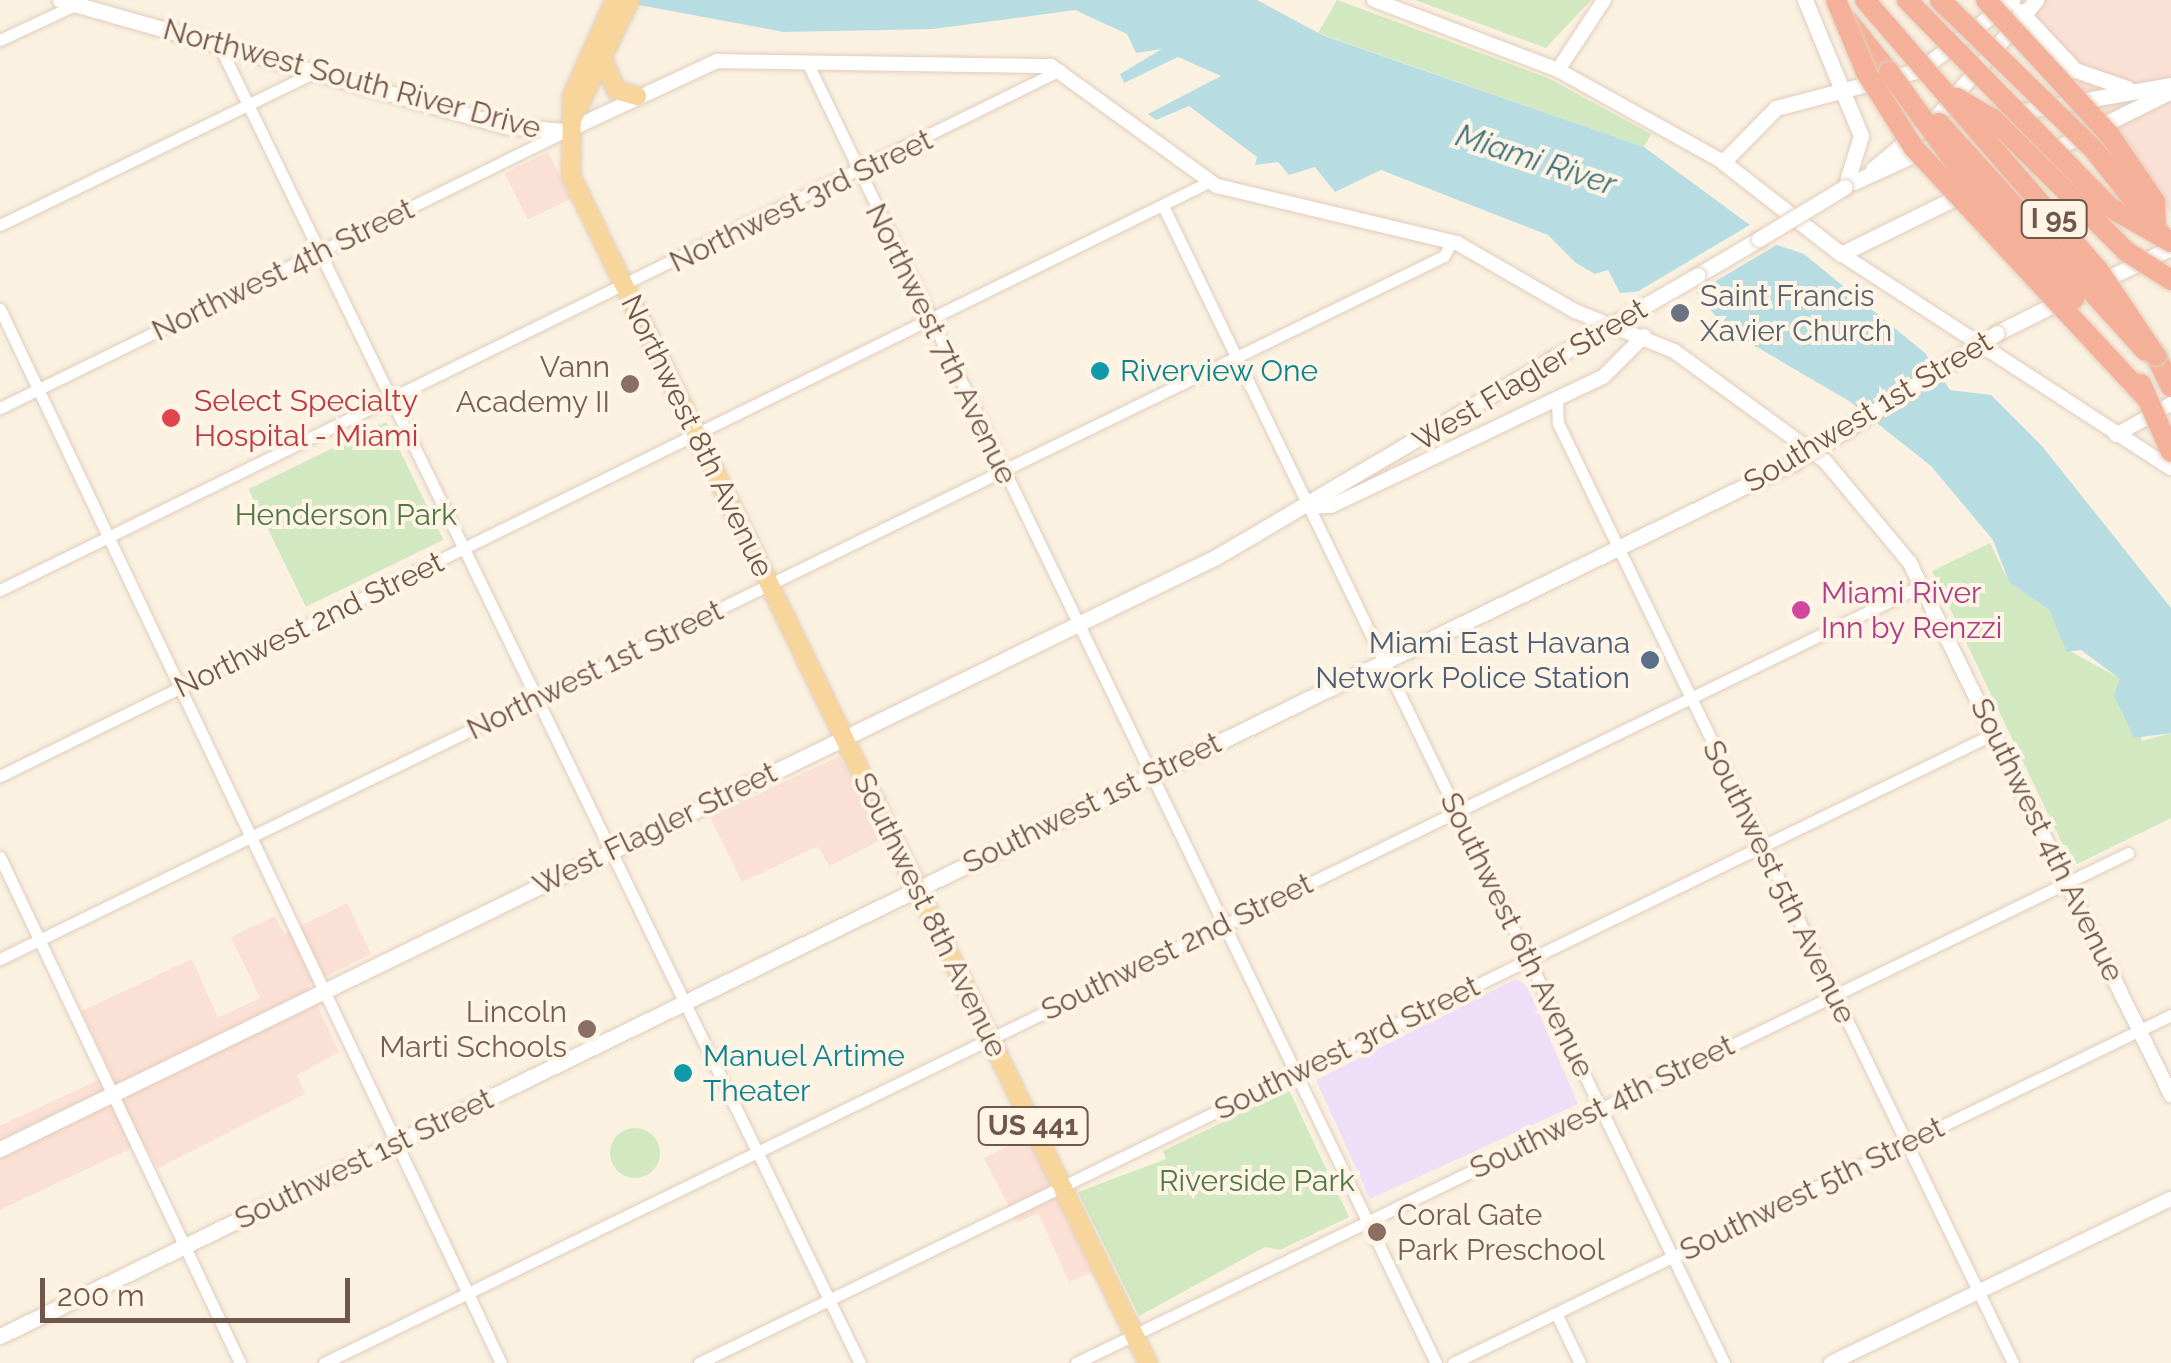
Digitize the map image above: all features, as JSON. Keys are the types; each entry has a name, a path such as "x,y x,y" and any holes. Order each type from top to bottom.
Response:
{"highway":[{"path":"1834,0 1958,168 2114,345 2145,396 2171,452"},
{"path":"1834,0 1867,74 1914,148 2145,396"},
{"name":"I 95","path":"1865,0 2111,286 2171,387"},
{"path":"1907,0 2111,208 2167,241"},
{"name":"I 95","path":"1940,0 2094,150 2167,241"},
{"path":"1986,0 2109,134 2155,202 2167,241"},
{"path":"1889,72 2156,356"},
{"path":"1942,89 1994,120 2126,252 2171,280"}],"main road":[{"name":"US 441","path":"566,131 603,60 615,0"},
{"name":"US 441","path":"566,131 606,36 630,0"},
{"path":"1804,0 1862,144 1850,184"},
{"path":"1840,254 1723,162 1768,112 1844,94 1945,58 2012,0 2075,70 2140,90"},
{"name":"West Flagler Street","path":"1850,184 1931,122 2036,0"},
{"name":"Northwest South River Drive","path":"67,2 520,130 566,131"},
{"path":"603,60 616,90 636,96"},
{"path":"1815,98 1834,71"},
{"name":"West Flagler Street","path":"0,1149 1309,507 1850,184 2009,114 2171,88"},
{"name":"West Flagler Street","path":"1840,254 2171,88"},
{"name":"Northwest 8th Avenue","path":"566,131 571,176 844,737"},
{"name":"Southwest 1st Street","path":"0,1336 1794,462 1998,333 2167,241"},
{"name":"Southwest 8th Avenue","path":"844,737 1148,1363"}],"street":[{"path":"1374,0 1558,70 1723,162"},
{"path":"1558,70 1604,0"},
{"path":"0,40 67,2"},
{"path":"220,47 860,1363"},
{"name":"Northwest South River Drive","path":"566,131 716,62 1060,70"},
{"name":"Northwest 7th Avenue","path":"807,62 1436,1363"},
{"path":"1060,70 1209,182 1452,241 1576,311 1644,336"},
{"name":"Northwest 3rd Street","path":"0,590 858,174 1060,70"},
{"path":"0,225 315,72"},
{"name":"Northwest 4th Street","path":"0,408 566,131"},
{"name":"Northwest 2nd Street","path":"0,776 1164,208 1209,182"},
{"name":"Southwest 6th Avenue","path":"1164,208 1724,1363"},
{"name":"Northwest 1st Street","path":"0,958 1444,256 1452,241"},
{"path":"1840,254 2171,468"},
{"path":"0,309 501,1363"},
{"name":"West Flagler Street","path":"1309,507 1331,506 1616,370 1644,336"},
{"name":"Southwest 4th Avenue","path":"1644,336 1825,461 1923,585 2171,1095"},
{"name":"Southwest 5th Avenue","path":"1557,399 1558,423 2012,1363"},
{"path":"2116,435 2171,404"},
{"name":"Southwest 2nd Street","path":"324,1363 1923,585"},
{"name":"Southwest 3rd Street","path":"699,1363 1995,733"},
{"name":"Southwest 4th Street","path":"1076,1363 2128,853"},
{"path":"0,858 240,1363"},
{"name":"Southwest 5th Street","path":"1453,1363 2171,1015"},
{"path":"1831,1363 2171,1199"},
{"path":"1556,1313 1580,1363"}],"shaded area":[{"path":"2001,0 2171,0 2171,213 2073,79"},
{"path":"548,152 571,199 528,220 505,173"},
{"path":"840,756 881,840 829,866 818,846 742,882 710,817"},
{"path":"347,903 371,954 308,985 339,1052 297,1075 305,1094 158,1168 144,1142 0,1210 0,1126 111,1074 82,1011 192,959 218,1018 260,998 231,937 275,916 284,934"},
{"path":"1516,979 1527,986 1578,1104 1370,1199 1316,1080"},
{"path":"1028,1137 1092,1272 1069,1282 1038,1213 1017,1223 984,1158"}],"green space":[{"path":"1337,0 1548,78 1651,134 1644,147 1318,33"},
{"path":"1415,0 1591,0 1546,48"},
{"name":"Henderson Park","path":"386,422 443,540 306,607 248,489"},
{"path":"1990,543 2009,582 2049,610 2068,650 2121,679 2142,741 2171,733 2171,818 2073,866 1932,571"},
{"name":"Riverside Park","path":"1289,1090 1349,1217 1280,1250 1265,1247 1139,1316 1078,1192 1166,1159 1163,1151"},
{"path":"635,1128 653,1135 660,1153 653,1171 635,1178 617,1171 610,1153 617,1135"}],"water":[{"name":"Miami River","path":"612,0 1257,0 1322,35 1644,147 1777,245 1804,254 1925,353 1950,390 1991,395 2042,446 2171,608 2171,733 2134,738 2114,695 2120,679 2081,650 2067,652 2049,610 2009,582 1993,540 1931,466 1849,401 1726,329 1692,287 1620,293 1608,270 1595,274 1576,263 1548,235 1381,170 1335,192 1315,167 1289,175 1278,162 1255,165 1257,157 1189,106 1156,120 1148,114 1221,76 1178,57 1124,83 1120,74 1162,49 1136,53 1127,34 1075,10 933,29 784,32"}],"pier":[{"path":"1758,220 1785,240 1694,294 1627,298"}],"place":[{"name":"Saint Francis Xavier Church","path":"1680,313"},
{"name":"Riverview One","path":"1100,371"},
{"name":"Vann Academy II","path":"630,384"},
{"name":"Select Specialty Hospital - Miami","path":"171,418"},
{"name":"Miami River Inn by Renzzi","path":"1801,610"},
{"name":"Miami East Havana Network Police Station","path":"1650,660"},
{"name":"Lincoln Marti Schools","path":"587,1029"},
{"name":"Manuel Artime Theater","path":"683,1073"},
{"name":"Coral Gate Park Preschool","path":"1377,1232"}]}
